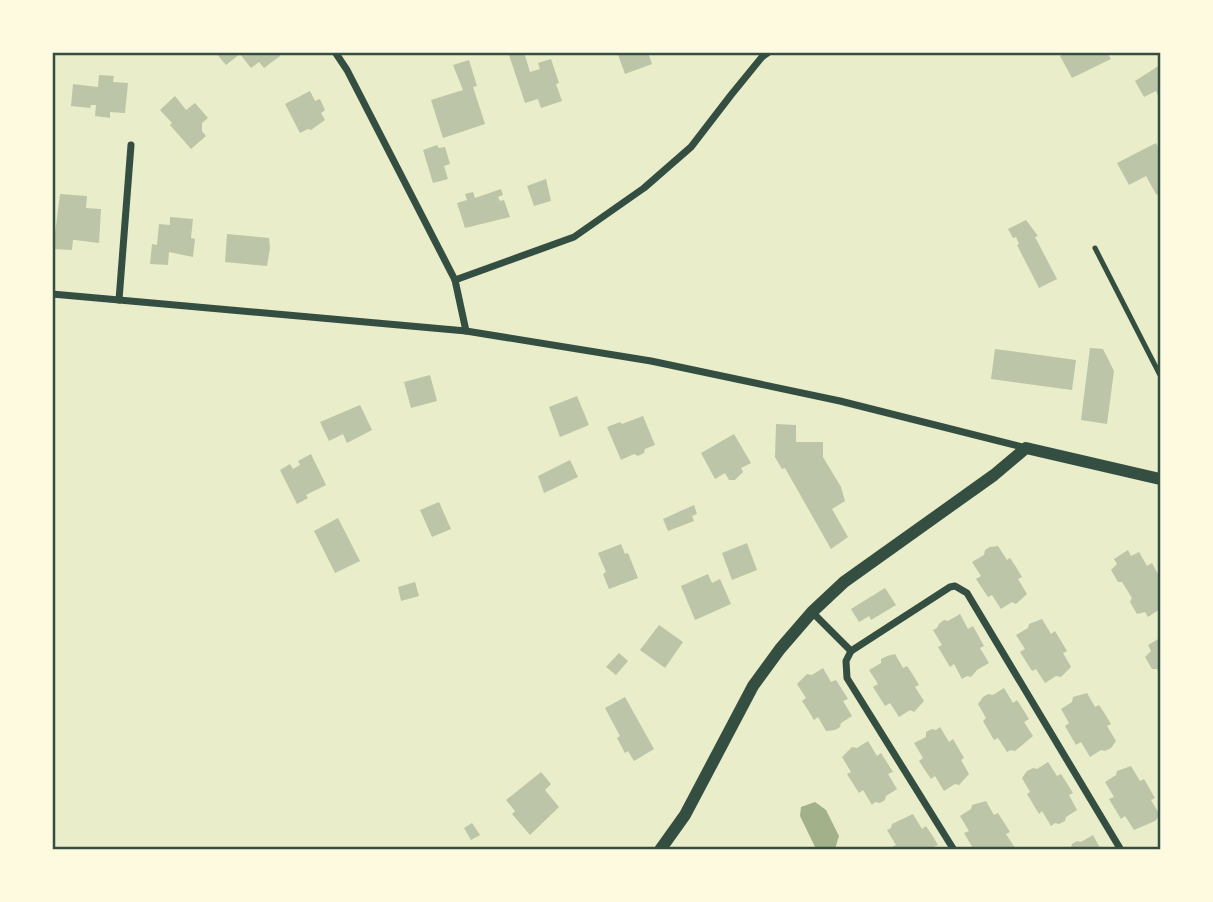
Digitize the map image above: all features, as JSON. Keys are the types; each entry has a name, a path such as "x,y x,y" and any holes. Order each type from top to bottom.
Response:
{"street":[{"path":"335,52 455,281 466,331"},
{"path":"455,281 574,237 645,188 691,147 762,57 769,52"},
{"path":"119,300 131,145"},
{"path":"52,294 466,331 664,363 840,401 1160,479"},
{"path":"660,849 685,815 753,686 812,612 844,582 994,475 1026,447"},
{"path":"954,849 847,678 845,669 850,651 955,586 967,593 1121,849"},
{"path":"812,612 850,651"}],"lane":[{"path":"1095,248 1160,375"}],"shaded area":[{"path":"815,802 826,810 839,836 835,849 816,849 800,816 801,807"}],"building":[{"path":"215,52 278,52 280,56 264,68 259,62 251,68 240,54 226,65"},
{"path":"508,52 524,52 530,72 540,69 538,63 551,59 562,101 541,108 538,99 525,103"},
{"path":"617,52 648,52 652,64 625,74"},
{"path":"1067,52 1107,52 1111,59 1072,78 1060,56"},
{"path":"469,60 477,86 473,87 485,124 443,138 431,100 463,90 453,65"},
{"path":"1160,65 1160,99 1156,91 1144,97 1135,81"},
{"path":"99,75 114,76 113,82 128,83 125,113 110,112 110,118 95,116 96,105 91,105 90,108 71,106 73,84 98,87"},
{"path":"310,91 315,101 320,99 325,110 321,113 325,120 311,130 300,133 285,104"},
{"path":"175,96 186,110 195,103 208,118 202,123 202,131 206,136 191,149 160,110"},
{"path":"1156,143 1160,151 1160,196 1156,194 1146,176 1129,185 1117,163"},
{"path":"437,145 439,148 445,147 450,164 444,166 448,179 433,183 423,150"},
{"path":"546,179 551,201 534,206 527,186"},
{"path":"501,189 503,195 498,197 500,201 504,200 510,217 465,228 457,203 467,200 465,194 473,192 475,198"},
{"path":"60,194 87,196 86,208 101,209 99,243 73,240 72,250 53,249"},
{"path":"170,217 193,219 193,257 169,252 168,265 150,264 152,244 157,245 159,224 170,225"},
{"path":"1026,220 1038,236 1035,237 1057,279 1039,288 1017,245 1019,244 1016,237 1013,238 1008,229"},
{"path":"227,234 269,238 267,266 225,262"},
{"path":"1090,348 1103,349 1114,371 1107,424 1081,420"},
{"path":"995,349 1076,360 1072,390 991,379"},
{"path":"430,375 437,401 411,408 404,382"},
{"path":"577,396 589,425 560,437 549,407"},
{"path":"360,405 372,430 347,443 343,434 329,441 320,422"},
{"path":"643,416 655,445 638,456 634,454 621,460 607,427"},
{"path":"776,424 796,425 796,442 823,442 823,457 841,487 845,501 832,509 848,537 831,549 785,468 782,469 775,457"},
{"path":"734,434 751,463 741,468 743,472 735,480 729,480 725,473 715,479 701,453"},
{"path":"311,454 326,485 306,495 308,498 297,504 280,470 290,464 293,469 300,465 298,461"},
{"path":"570,460 578,477 544,493 538,476"},
{"path":"439,502 451,529 432,537 420,510"},
{"path":"694,505 697,514 692,516 694,521 668,531 663,519"},
{"path":"338,518 360,561 335,573 314,531"},
{"path":"747,543 757,570 732,580 722,553"},
{"path":"621,544 625,554 628,553 638,578 609,589 598,553"},
{"path":"998,546 1007,560 1010,558 1016,567 1022,577 1018,579 1027,594 1016,604 1012,602 1001,609 992,595 988,597 976,579 981,576 972,562 984,555 985,550"},
{"path":"1128,550 1131,556 1139,552 1147,566 1152,563 1160,578 1160,609 1148,617 1145,612 1137,614 1130,602 1132,598 1111,570 1117,564 1114,559"},
{"path":"708,574 712,583 720,579 731,604 695,620 681,586"},
{"path":"415,582 419,596 401,601 398,587"},
{"path":"885,588 896,605 871,620 869,616 859,622 851,609"},
{"path":"960,614 968,629 973,626 984,646 980,648 989,663 971,677 962,679 954,664 950,667 938,647 942,645 933,630 944,620 948,621"},
{"path":"1042,619 1051,634 1055,631 1067,651 1063,653 1071,667 1061,677 1056,676 1045,683 1036,669 1032,671 1020,652 1025,649 1016,635 1028,628 1029,624"},
{"path":"659,625 683,642 665,668 640,650"},
{"path":"1160,638 1160,676 1145,657 1151,651 1148,645"},
{"path":"619,653 628,661 616,675 606,667"},
{"path":"895,654 903,668 907,666 913,675 919,685 915,687 924,701 914,712 910,710 899,717 890,703 885,706 873,687 878,684 869,670 881,663 881,659"},
{"path":"823,668 831,682 836,680 848,699 843,701 852,716 835,730 826,731 818,717 814,720 802,701 806,698 797,684 807,674 812,675"},
{"path":"1004,688 1013,703 1017,700 1029,719 1024,722 1033,736 1015,751 1007,752 998,738 994,740 983,721 986,718 978,704 983,697 993,695"},
{"path":"1087,693 1095,707 1099,705 1105,714 1111,724 1107,726 1116,741 1111,748 1101,750 1090,757 1081,742 1076,745 1065,726 1069,723 1061,709 1072,702 1073,697"},
{"path":"625,697 654,749 634,761 628,751 625,753 617,738 620,736 605,708"},
{"path":"940,727 949,742 953,739 964,758 961,760 969,774 959,785 955,784 944,791 935,776 931,779 919,761 923,758 914,743 926,737 926,732"},
{"path":"868,741 877,756 881,753 893,772 888,774 897,789 886,796 885,800 872,805 863,790 859,793 847,774 851,772 842,757 852,747 857,748"},
{"path":"1048,762 1057,776 1061,774 1073,793 1069,795 1077,810 1066,817 1065,821 1051,826 1042,811 1039,814 1027,794 1030,792 1022,778 1027,771 1037,769"},
{"path":"1131,766 1140,781 1144,779 1155,798 1151,800 1160,815 1155,821 1134,830 1125,816 1121,819 1109,799 1114,797 1105,782 1116,775 1117,771"},
{"path":"541,772 551,784 545,790 559,807 530,835 512,814 515,811 506,800"},
{"path":"986,801 994,815 998,813 1010,832 1006,834 1015,848 1013,850 974,850 964,833 969,831 960,816 971,809 972,805"},
{"path":"913,814 922,829 926,826 932,835 938,845 933,847 935,850 894,850 892,847 896,845 887,830 892,824"},
{"path":"472,823 480,835 471,840 464,828"},
{"path":"1093,835 1101,850 1070,850 1072,844"}]}
